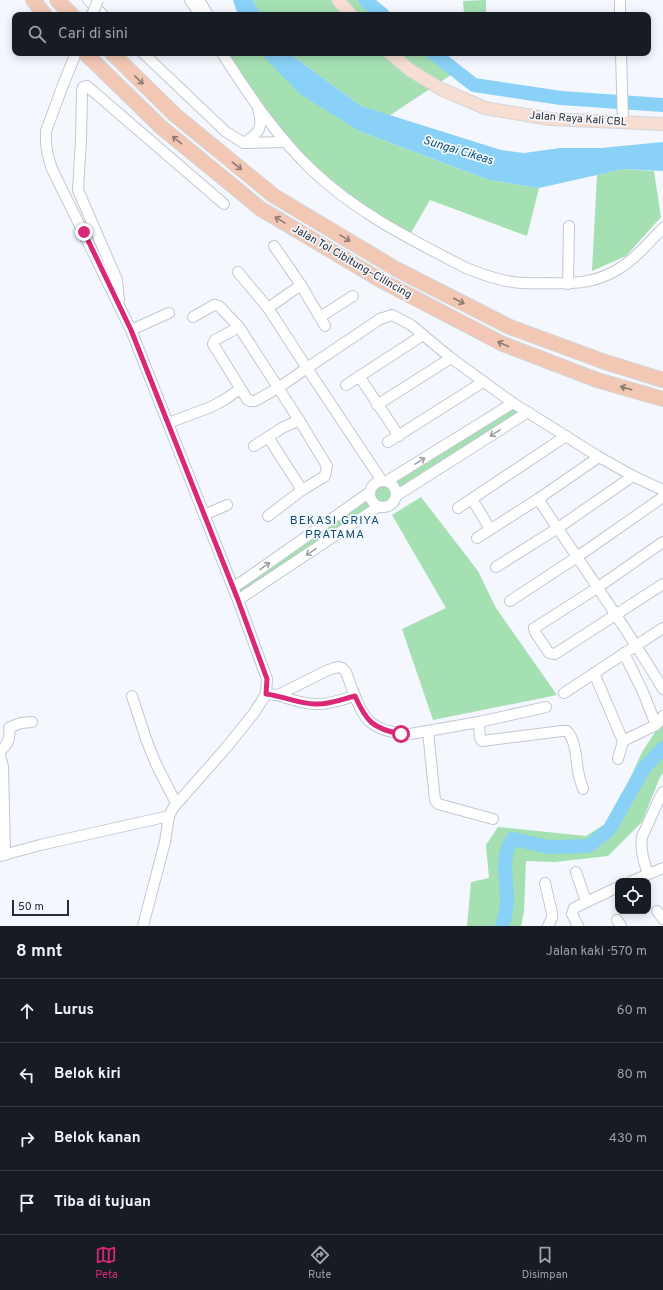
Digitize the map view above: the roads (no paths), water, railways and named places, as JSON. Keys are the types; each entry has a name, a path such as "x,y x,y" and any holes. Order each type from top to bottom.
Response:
{"highway":[{"path":"33,0 43,12"},
{"path":"58,0 69,12"},
{"name":"Jalan Tol Cibitung–Cilincing","path":"88,56 161,127 261,209 364,271 503,344 598,380 663,399"},
{"name":"Jalan Tol Cibitung–Cilincing","path":"115,56 175,114 274,196 396,269 510,327 605,362 663,380"}],"main road":[{"path":"338,0 348,12"},
{"name":"Jalan Raya Kali CBL","path":"394,56 410,70 441,89 485,108 550,119 663,124"}],"street":[{"path":"88,0 99,12"},
{"path":"93,12 98,0"},
{"path":"190,0 198,12"},
{"path":"199,0 206,12"},
{"path":"620,0 620,12"},
{"path":"75,56 46,131 46,144 52,169 131,330 238,600 267,679 266,694 254,713 225,749 176,803 169,816 165,842 143,926"},
{"path":"146,56 226,132 244,143 286,142"},
{"path":"224,56 257,104 286,142 313,171 349,200 389,228 477,273 512,282 568,284 591,281 614,272 624,266 663,228"},
{"path":"228,56 240,80"},
{"path":"621,56 623,122"},
{"path":"121,309 117,280 78,190 83,87 87,86 224,204"},
{"path":"244,143 255,136 261,126 261,118 257,104"},
{"path":"568,284 569,226"},
{"path":"274,246 301,285 323,322 353,296"},
{"path":"238,272 268,308 384,481 392,484 396,490 396,499 391,505 385,508 378,507 371,501 370,492"},
{"path":"268,308 301,285"},
{"path":"193,317 214,305 218,305 238,327 299,420 327,466 325,476 302,490 268,516"},
{"path":"131,330 169,313"},
{"path":"238,327 215,340 213,344 240,389 247,399 253,402 278,388 380,319 392,315 411,326 451,358 513,403 599,457 633,476 663,490"},
{"path":"346,385 423,335"},
{"path":"377,405 451,358"},
{"path":"359,376 399,436"},
{"path":"388,442 484,382"},
{"path":"168,423 211,408 240,389"},
{"path":"233,588 370,492 374,484 384,481 513,403"},
{"path":"396,496 528,412"},
{"path":"254,446 299,420"},
{"path":"458,508 566,436"},
{"path":"268,437 302,490"},
{"path":"477,538 538,499 599,457"},
{"path":"496,567 558,528 633,476"},
{"path":"510,601 577,557 663,497"},
{"path":"472,499 490,529"},
{"path":"538,499 636,645 663,689"},
{"path":"204,515 227,505"},
{"path":"238,600 378,507"},
{"path":"663,542 597,588 534,628 535,632 549,653 555,654 663,584"},
{"path":"564,693 663,628"},
{"path":"624,654 643,692 656,724"},
{"path":"278,695 326,671 339,667 344,669 346,672 365,717 375,725 401,734 410,734 478,722 546,707"},
{"path":"594,673 623,741 618,759"},
{"path":"266,694 278,695 291,700 315,704 323,704 355,696"},
{"path":"132,696 146,740 156,764 176,803"},
{"path":"623,741 656,724 663,716"},
{"path":"0,751 10,738 10,727 21,723 32,722"},
{"path":"478,722 482,741 567,731 575,748 583,789"},
{"path":"428,731 436,803 493,819"},
{"path":"0,755 3,767 2,856 40,845 169,816"},
{"path":"648,874 641,843 642,837 662,798"},
{"path":"639,878 663,868"},
{"path":"576,872 586,901"},
{"path":"545,883 552,913 552,918 548,926"},
{"path":"576,922 572,914 573,909 586,901 615,888"}],"water":[{"path":"233,0 253,0 259,12 237,12"},
{"name":"Sungai Cikeas","path":"263,56 293,56 361,106 501,150 524,153 560,148 601,148 663,142 663,171 624,169 539,188 489,180 359,131 300,94"}],"waterway":[{"path":"365,0 379,12"},
{"path":"437,56 474,85 561,98 663,105"},
{"path":"502,926 507,904 505,860 509,845 513,839 548,847 588,846 609,830 644,768 663,748"}],"district":[{"name":"BEKASI GRIYA PRATAMA","path":"335,528"}]}
